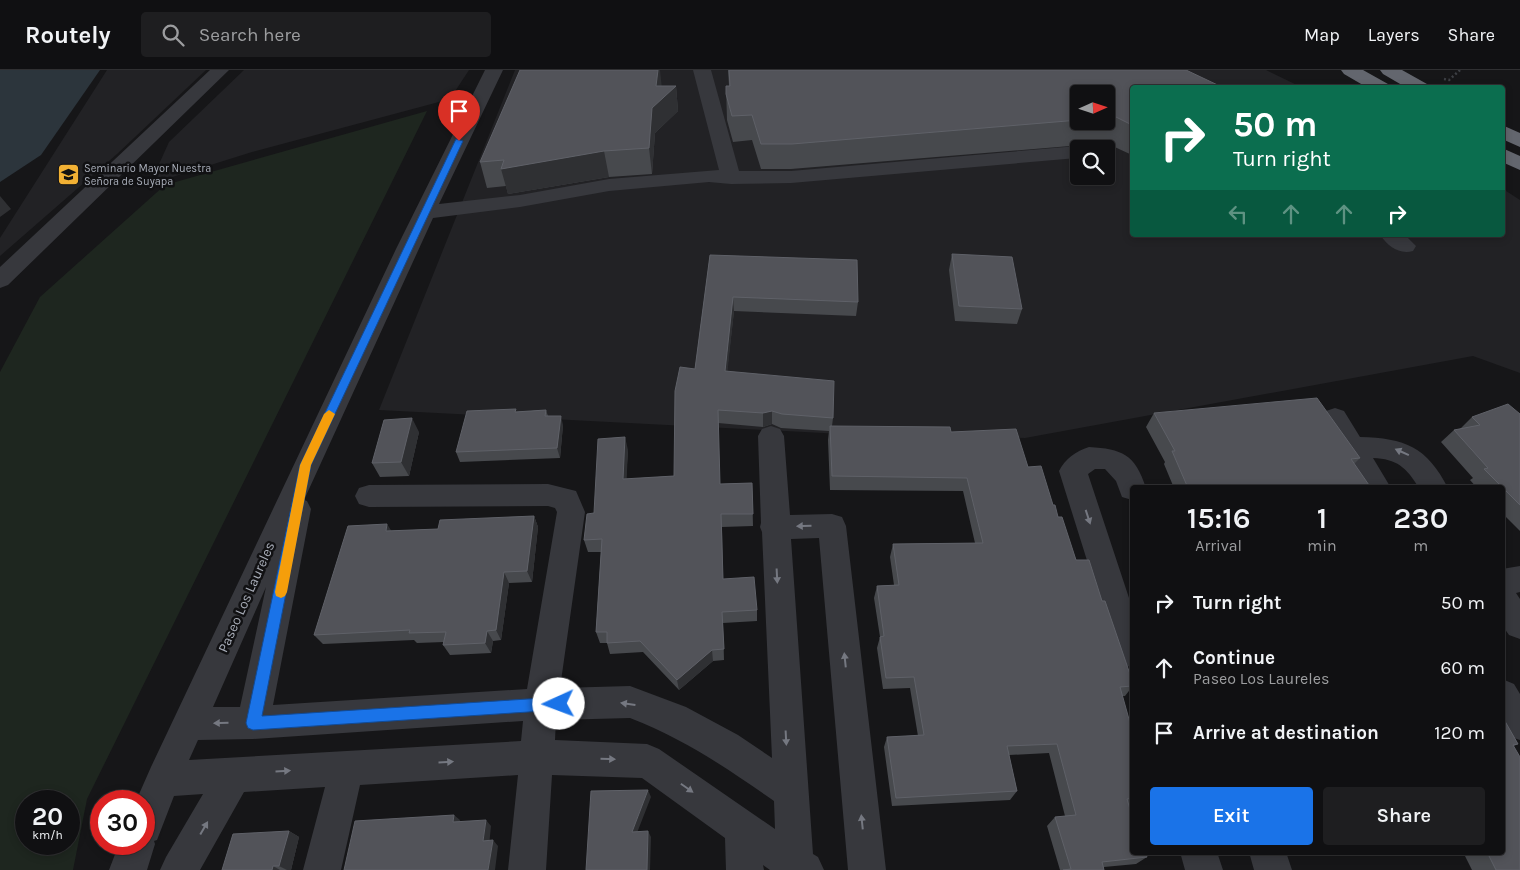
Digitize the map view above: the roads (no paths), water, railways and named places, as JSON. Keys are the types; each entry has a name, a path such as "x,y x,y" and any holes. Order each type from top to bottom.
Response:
{"highway":[{"path":"1350,70 1377,85"},
{"path":"1389,70 1416,85"},
{"path":"1505,133 1520,141"},
{"path":"1505,156 1520,164"}],"street":[{"path":"0,280 220,70"},
{"name":"Paseo Los Laureles","path":"155,799 306,465 494,70"},
{"path":"702,70 731,178"},
{"path":"425,212 520,201 609,185 709,176 731,178 791,177 1070,153"},
{"path":"1335,418 1375,485"},
{"path":"771,436 774,527 789,791 800,868"},
{"path":"1352,446 1389,447 1406,452 1421,465 1432,485"},
{"path":"1130,647 1073,471 1089,458 1112,460 1128,476 1131,485"},
{"path":"253,723 306,465"},
{"path":"370,496 548,495 566,499 571,512 541,704 527,870"},
{"path":"774,527 832,526 867,870"},
{"path":"1505,582 1520,579"},
{"path":"1505,602 1520,624"},
{"path":"1505,700 1520,724"},
{"path":"188,724 253,723 541,704 630,702 674,719 726,747 789,791"},
{"path":"163,779 537,757 647,761 800,868"},
{"path":"322,870 347,768"},
{"path":"179,870 235,774"},
{"path":"743,828 745,870"},
{"path":"128,870 133,855"},
{"path":"1199,855 1204,870"},
{"path":"1268,855 1273,870"}],"place":[{"name":"Seminario Mayor Nuestra Señora de Suyapa","path":"68,174"}]}
